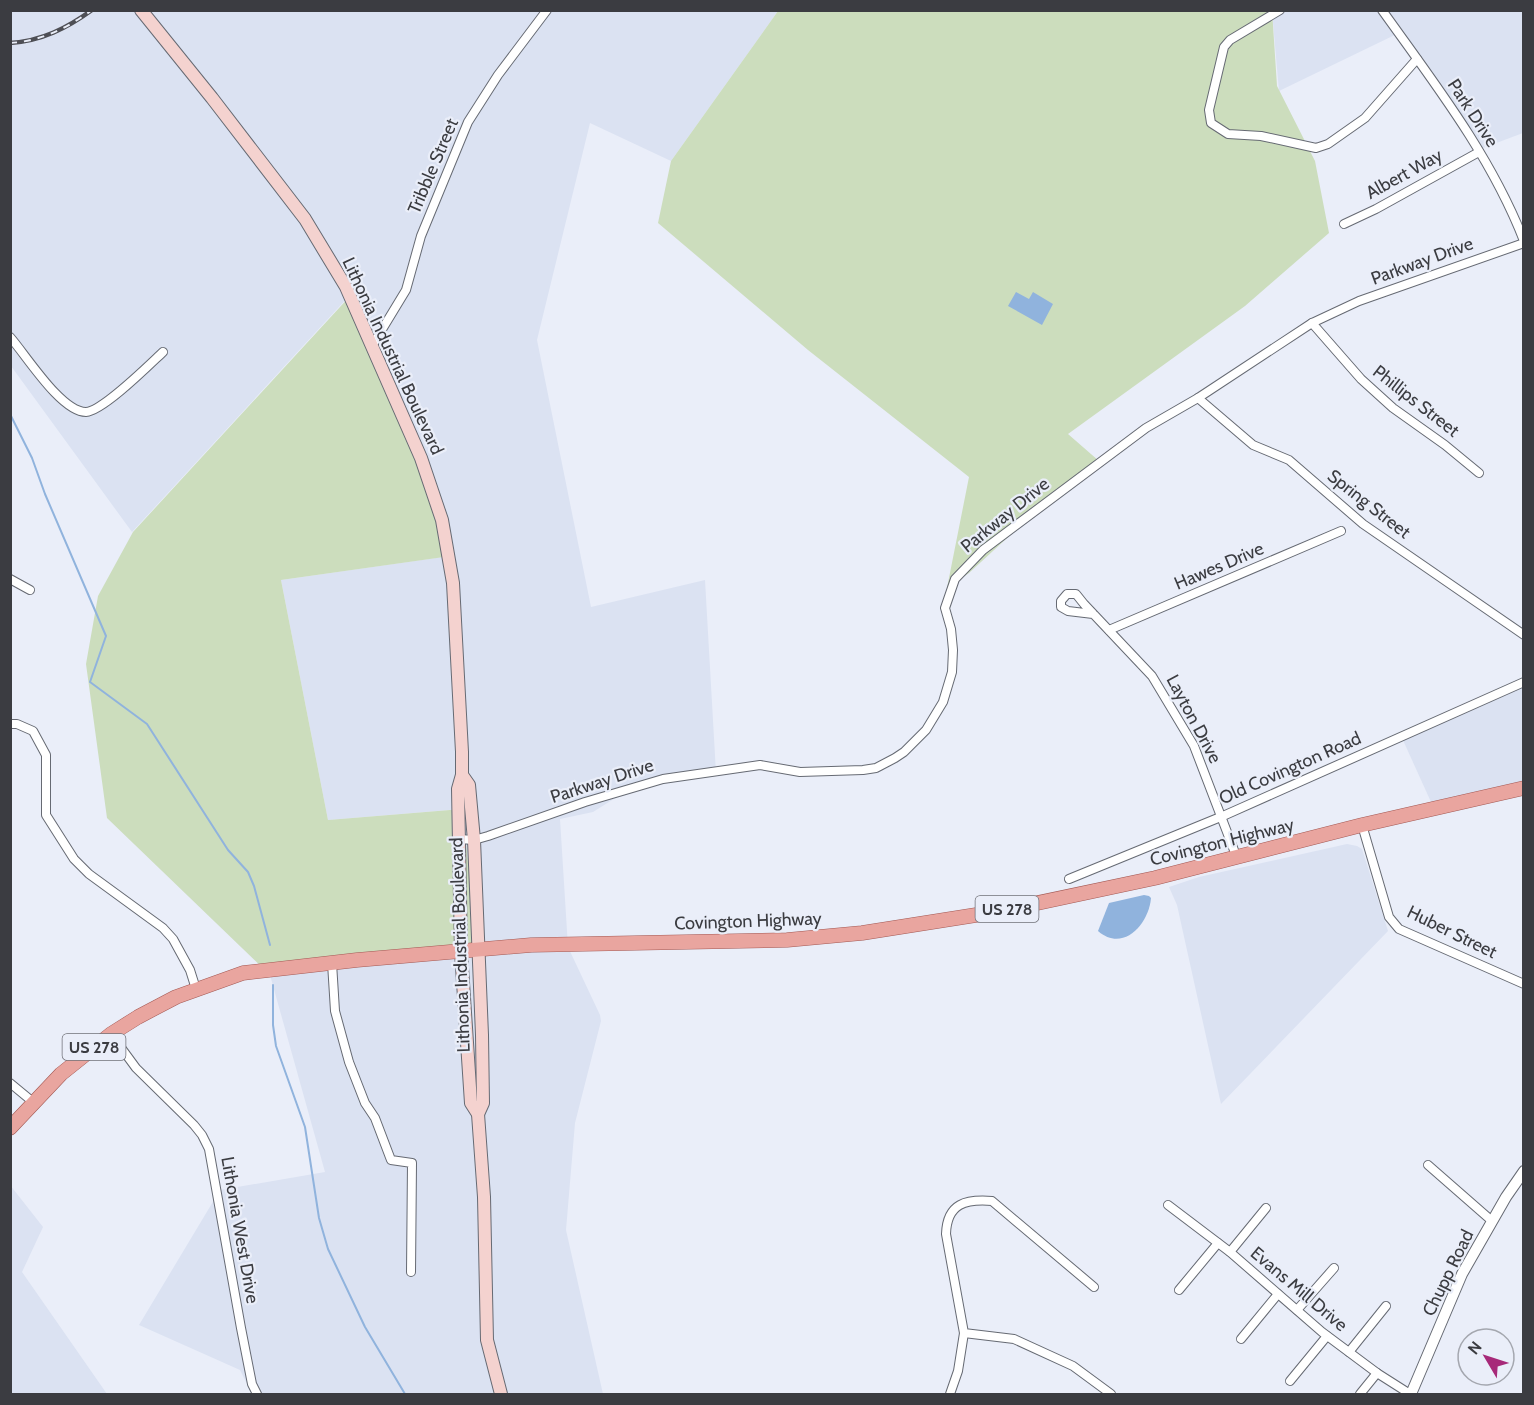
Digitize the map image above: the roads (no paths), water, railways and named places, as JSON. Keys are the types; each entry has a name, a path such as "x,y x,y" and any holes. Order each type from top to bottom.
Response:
{"main road":[{"name":"Lithonia Industrial Boulevard","path":"141,10 297,207 346,287 422,458 442,520 453,583 456,628 462,775 458,789 461,952 471,1103 478,1114 484,1197 487,1340 501,1395"},
{"name":"Lithonia Industrial Boulevard","path":"462,775 469,784 474,840 483,1103 478,1114"},
{"name":"Covington Highway","path":"10,1128 61,1074 111,1034 157,1007 196,989 243,973 539,945 787,940 862,933 995,912 1155,878 1362,825 1524,788"}],"street":[{"name":"Tribble Street","path":"372,346 406,290 421,236 468,122 498,75 547,10"},
{"path":"1280,10 1230,40 1224,47 1209,110 1211,123 1220,131 1228,134 1261,136 1316,148 1328,144 1365,118 1417,59"},
{"name":"Park Drive","path":"1382,10 1461,121 1510,207 1524,242"},
{"name":"Albert Way","path":"1344,224 1376,209 1479,152"},
{"name":"Parkway Drive","path":"459,840 474,840 663,778 760,765 801,772 863,771 876,768 894,758 904,752 926,730 938,712 952,672 951,627 945,608 955,579 982,550 1146,428 1198,398 1312,323 1359,301 1524,242"},
{"name":"Phillips Street","path":"1312,323 1361,380 1393,408 1445,445 1479,473"},
{"path":"10,337 58,396 71,407 86,412 102,406 164,352"},
{"name":"Spring Street","path":"1198,398 1253,446 1289,460 1363,524 1524,635"},
{"name":"Hawes Drive","path":"1109,630 1341,531"},
{"path":"10,579 30,590"},
{"name":"Layton Drive","path":"1094,614 1152,676 1194,746 1237,858"},
{"name":"Old Covington Road","path":"1069,879 1222,816 1524,682"},
{"path":"10,724 17,724 33,731 46,755 46,815 74,859 89,874 163,928 173,939 190,970 196,989"},
{"name":"Huber Street","path":"1362,825 1389,917 1399,929 1524,984"},
{"path":"332,963 334,1011 349,1062 365,1102 375,1118 391,1160 412,1163 411,1272"},
{"name":"Lithonia West Drive","path":"111,1034 136,1068 194,1125 209,1149 241,1328 252,1384 257,1395"},
{"path":"10,1083 33,1102"},
{"path":"1428,1165 1492,1221"},
{"name":"Chupp Road","path":"1410,1395 1462,1274 1524,1171"},
{"path":"950,1395 964,1334 946,1234 946,1222 952,1210 963,1202 977,1200 992,1202 1094,1287"},
{"name":"Evans Mill Drive","path":"1168,1205 1230,1252 1327,1336 1377,1374 1410,1395"},
{"path":"1230,1252 1266,1208"},
{"path":"1179,1290 1218,1243"},
{"path":"1297,1310 1334,1268"},
{"path":"1241,1339 1278,1294"},
{"path":"1349,1353 1386,1306"},
{"path":"964,1334 1014,1339 1073,1366 1111,1395"},
{"path":"1290,1381 1327,1336"},
{"path":"1360,1395 1377,1374"}],"water":[{"path":"1016,292 1029,299 1033,292 1053,304 1042,325 1008,306"},
{"path":"1144,895 1151,898 1149,908 1140,926 1133,932 1117,939 1107,937 1098,931 1109,903"}],"waterway":[{"path":"10,414 32,458 45,494 106,636 90,682 147,724 228,850 248,872 270,945"},
{"path":"273,985 273,1025 276,1046 305,1127 319,1218 328,1249 365,1327 405,1394"}],"railway":[{"path":"10,43 33,40 54,32 92,10"}]}
